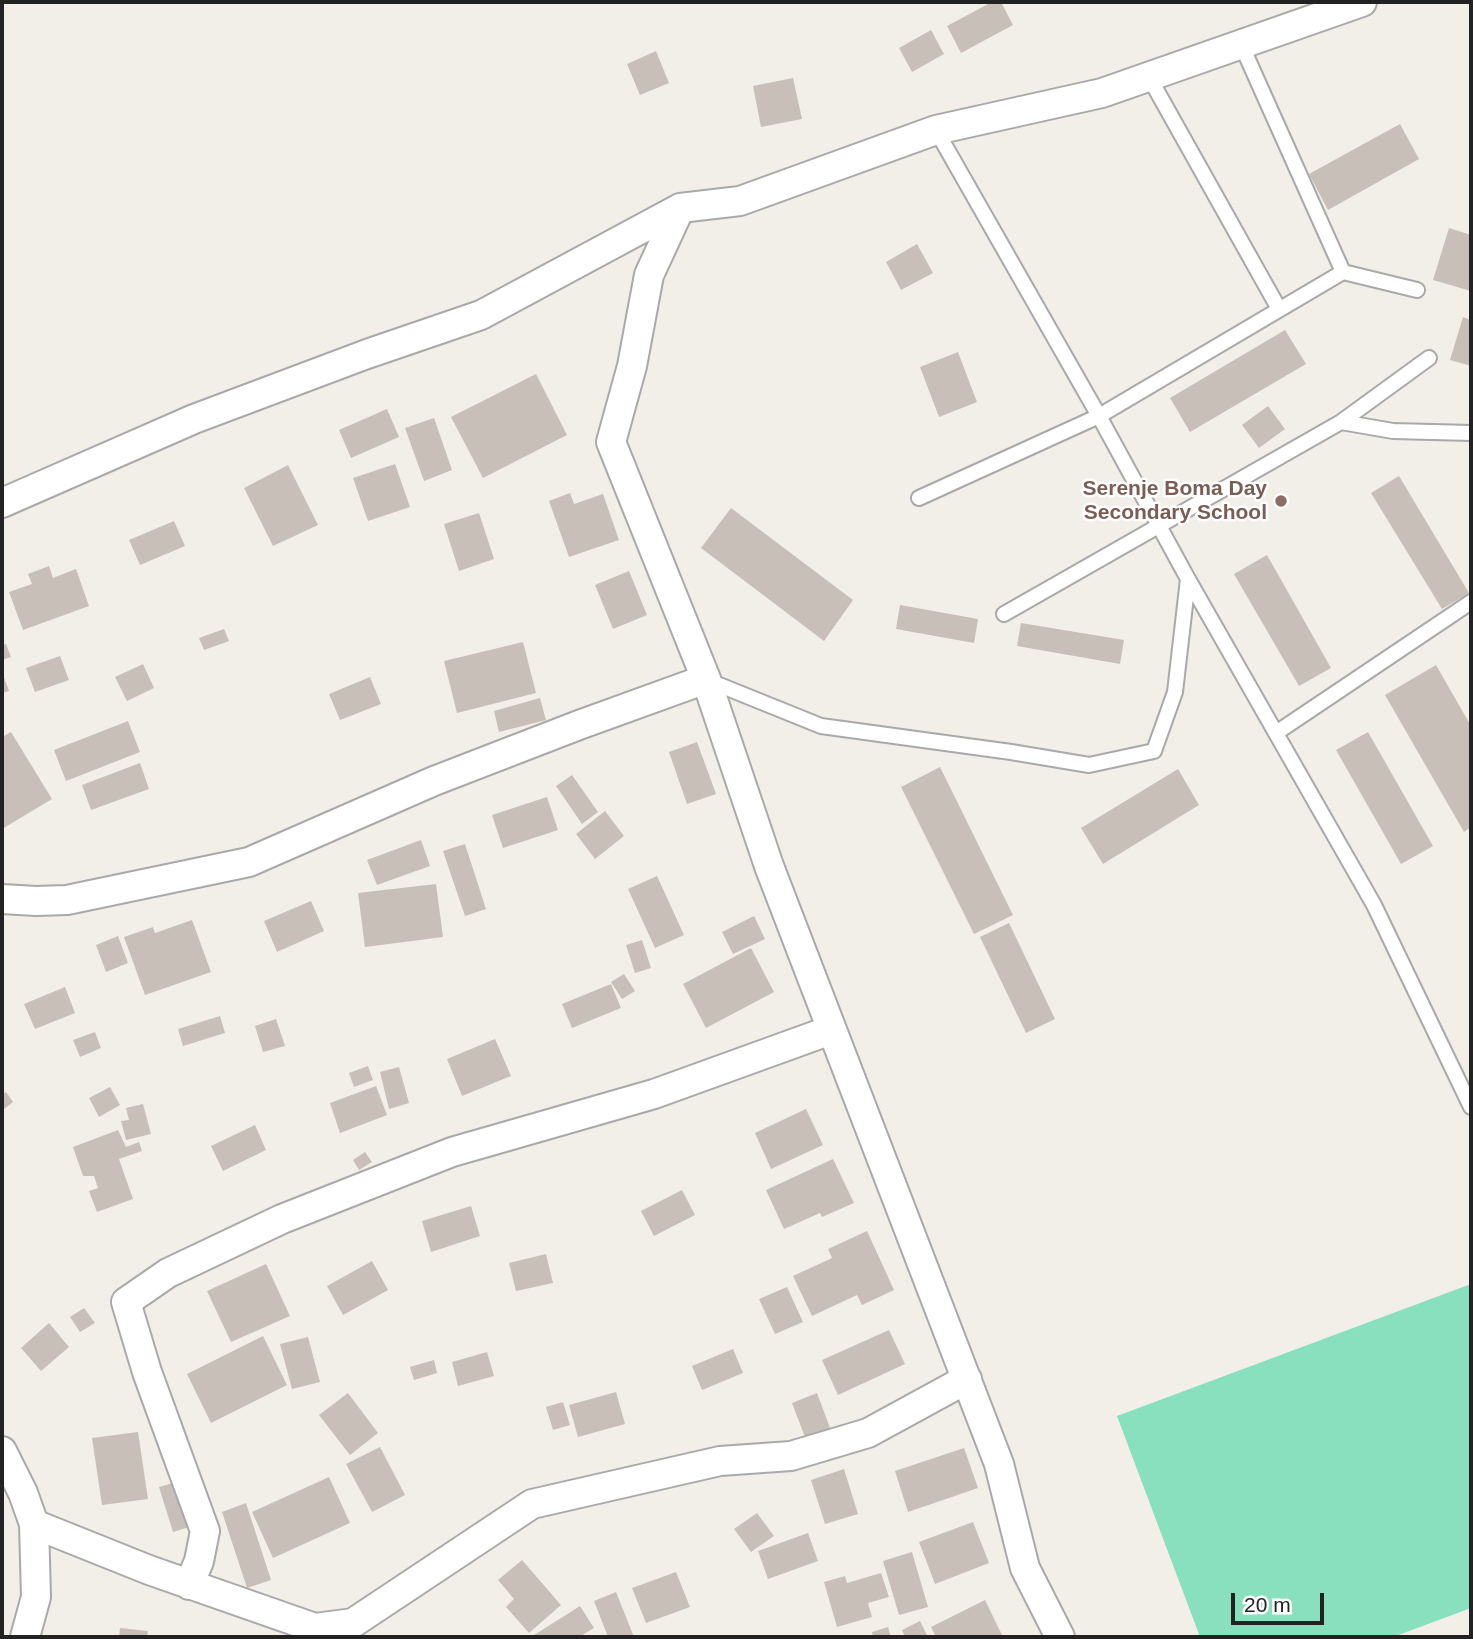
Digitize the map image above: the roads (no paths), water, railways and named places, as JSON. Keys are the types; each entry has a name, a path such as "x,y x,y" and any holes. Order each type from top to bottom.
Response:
{"street":[{"path":"2,503 194,419 367,354 481,315 680,208 740,201 936,130 1102,93 1362,2"},
{"path":"680,208 649,275 632,366 611,442 706,679 769,866 999,1464 1025,1568 1060,1637"},
{"path":"2,899 67,900 249,862 434,781 579,724 706,679"},
{"path":"189,1585 199,1561 205,1531 147,1372 126,1302 168,1273 282,1219 452,1152 654,1094 831,1030"},
{"path":"34,1524 189,1585 315,1628 362,1630 532,1504 720,1461 804,1452 868,1433 967,1379"},
{"path":"2,1451 23,1493 34,1524 36,1597 25,1637"}],"lane":[{"path":"1241,44 1343,272"},
{"path":"1149,77 1279,309"},
{"path":"936,130 1374,905 1471,1107"},
{"path":"919,498 1098,416 1343,272 1417,290"},
{"path":"1004,614 1341,422 1429,358"},
{"path":"1341,422 1393,431 1471,433"},
{"path":"706,679 821,726 1089,765 1154,751 1175,692 1188,579"},
{"path":"1276,733 1471,602"}],"place":[{"name":"Serenje Boma Day Secondary School","path":"1281,501"}]}
